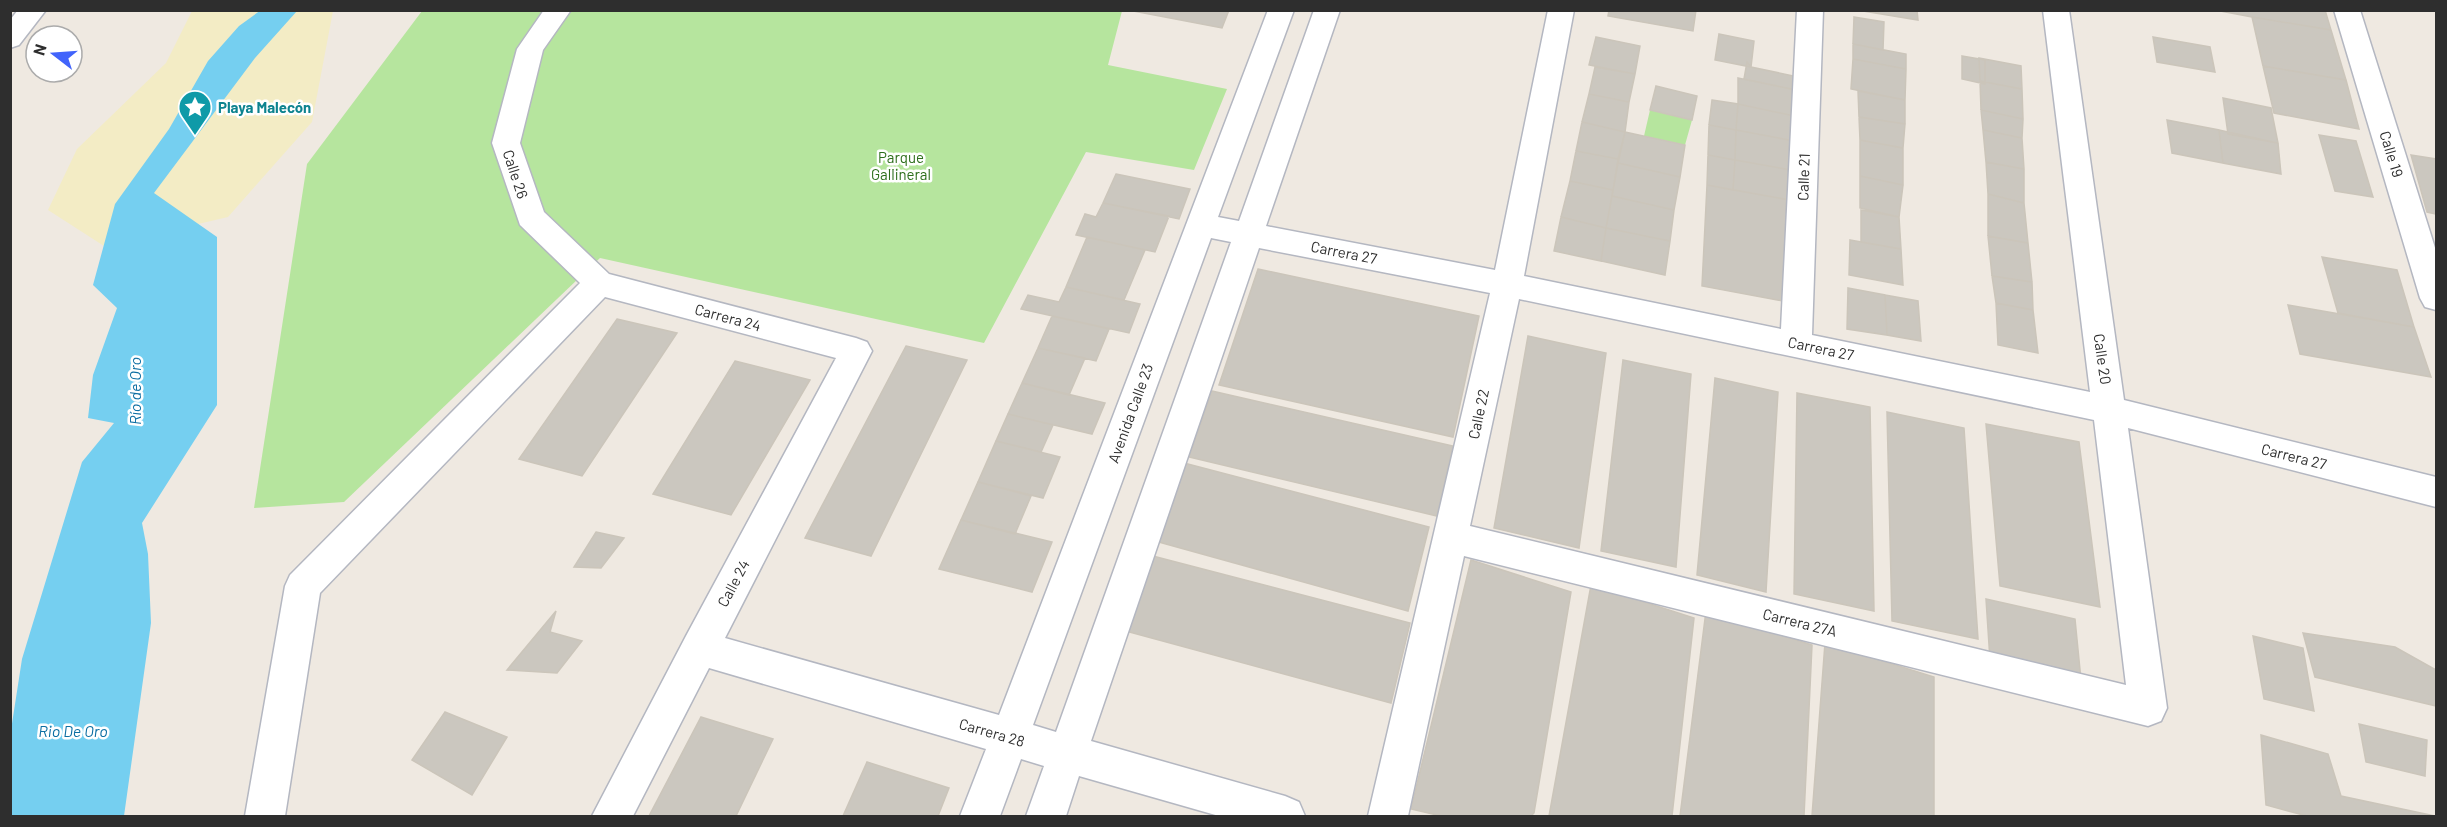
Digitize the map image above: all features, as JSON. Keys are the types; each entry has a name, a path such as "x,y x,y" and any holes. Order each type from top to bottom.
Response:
{"street":[{"path":"10,39 33,10"},
{"name":"Calle 26","path":"558,10 530,49 506,143 531,217 599,283"},
{"name":"Avenida Calle 23","path":"980,816 1281,10"},
{"path":"1046,816 1327,10"},
{"name":"Calle 22","path":"1388,816 1507,284 1561,10"},
{"name":"Calle 21","path":"1796,343 1810,10"},
{"name":"Calle 20","path":"2056,10 2148,708"},
{"name":"Calle 19","path":"2347,10 2436,298"},
{"name":"Carrera 27","path":"1200,225 1507,284 2110,410 2436,492"},
{"path":"266,816 303,586 599,283"},
{"name":"Carrera 24","path":"599,283 856,351"},
{"name":"Calle 24","path":"612,816 856,351"},
{"name":"Carrera 27A","path":"1451,537 2148,708"},
{"name":"Carrera 28","path":"699,648 1285,816"}],"green space":[{"name":"Parque Gallineral","path":"422,11 1122,11 1108,65 1227,89 1194,170 1086,152 984,343 600,258 344,502 254,508 307,164"},
{"path":"1650,110 1692,120 1685,145 1644,136"}],"sand":[{"name":"Playa Malecón","path":"192,11 333,11 312,122 228,217 104,246 48,210 77,149 166,63"}],"water":[{"name":"Rio De Oro","path":"261,10 297,11 255,58 154,193 217,237 217,405 142,523 148,554 151,623 124,816 11,816 11,730 22,659 82,462 114,423 88,418 93,375 117,308 93,285 115,204 169,129 208,61 239,26"}],"building":[{"path":"1128,10 1229,10 1222,28"},
{"path":"1609,10 1696,10 1693,31 1608,16"},
{"path":"1857,10 1917,10 1918,20"},
{"path":"2215,10 2325,10 2331,30 2252,17"},
{"path":"1854,17 1884,22 1883,50 1853,44"},
{"path":"2252,17 2331,30 2346,80 2263,66"},
{"path":"1719,34 1754,41 1751,67 1715,60"},
{"path":"1596,37 1640,46 1635,74 1589,65"},
{"path":"2153,37 2210,47 2215,72 2157,62"},
{"path":"1853,44 1906,54 1906,69 1853,59"},
{"path":"1962,56 1985,60 1985,84 1962,79"},
{"path":"1979,58 2021,66 2022,89 1980,81"},
{"path":"1853,59 1906,69 1905,100 1851,89"},
{"path":"1747,62 1751,67 1803,78 1801,91 1744,79"},
{"path":"2263,66 2346,80 2359,129 2274,113"},
{"path":"1595,67 1635,74 1629,102 1589,94"},
{"path":"1738,78 1801,91 1799,117 1738,104"},
{"path":"1980,81 2022,89 2023,119 1981,110"},
{"path":"1656,86 1697,96 1692,120 1650,110"},
{"path":"1858,91 1905,100 1905,124 1859,117"},
{"path":"1589,94 1629,102 1625,132 1582,122"},
{"path":"2223,98 2271,108 2278,143 2228,134"},
{"path":"1712,100 1738,104 1736,130 1709,125"},
{"path":"1738,104 1799,117 1794,141 1736,130"},
{"path":"1981,110 2023,119 2022,138 1983,130"},
{"path":"1859,117 1905,124 1903,148 1860,140"},
{"path":"2167,120 2219,130 2223,163 2172,153"},
{"path":"1582,122 1625,132 1618,159 1576,151"},
{"path":"1709,125 1736,130 1735,160 1708,155"},
{"path":"1736,130 1794,141 1791,170 1735,160"},
{"path":"1983,130 2022,138 2024,169 1986,162"},
{"path":"2219,130 2278,143 2281,174 2223,163"},
{"path":"1625,132 1685,145 1680,177 1618,163"},
{"path":"2319,135 2356,141 2373,197 2335,191"},
{"path":"1860,140 1903,148 1903,185 1860,176"},
{"path":"1576,151 1618,159 1613,190 1570,181"},
{"path":"1708,155 1735,160 1733,190 1707,185"},
{"path":"2411,155 2436,159 2436,214 2427,212"},
{"path":"1735,160 1791,170 1790,200 1733,190"},
{"path":"1986,162 2024,169 2024,203 1988,194"},
{"path":"1618,163 1680,177 1674,210 1612,196"},
{"path":"1116,174 1190,189 1179,219 1103,203"},
{"path":"1860,176 1903,185 1899,217 1860,208"},
{"path":"1570,181 1613,190 1606,228 1561,217"},
{"path":"1707,185 1790,200 1783,301 1702,286"},
{"path":"1988,194 2024,203 2028,243 1988,236"},
{"path":"1612,196 1674,210 1670,241 1606,228"},
{"path":"1103,203 1169,216 1155,252 1076,235 1085,214 1096,217"},
{"path":"1861,210 1899,217 1901,249 1861,242"},
{"path":"1561,217 1606,228 1601,261 1554,251"},
{"path":"1606,228 1670,241 1665,275 1601,261"},
{"path":"1988,236 2028,243 2032,282 1992,276"},
{"path":"1087,237 1145,250 1124,300 1066,287"},
{"path":"1850,240 1901,249 1903,285 1849,275"},
{"path":"2322,257 2397,270 2414,327 2338,313"},
{"path":"1258,269 1479,316 1453,437 1219,385"},
{"path":"1992,276 2032,282 2033,310 1996,303"},
{"path":"1066,287 1140,304 1129,333 1021,309 1028,295 1059,302"},
{"path":"1848,288 1885,295 1887,335 1847,329"},
{"path":"1885,295 1918,301 1921,341 1887,335"},
{"path":"1996,303 2033,310 2038,353 1998,345"},
{"path":"2288,305 2414,327 2431,377 2300,354"},
{"path":"1052,316 1109,329 1096,361 1038,348"},
{"path":"617,319 677,333 582,476 519,459"},
{"path":"1528,336 1606,353 1579,548 1494,528"},
{"path":"906,346 967,360 871,556 805,538"},
{"path":"1038,348 1085,358 1069,395 1022,383"},
{"path":"1623,360 1691,374 1676,567 1601,551"},
{"path":"735,361 810,380 731,515 653,494"},
{"path":"1715,378 1778,392 1766,592 1697,575"},
{"path":"1022,383 1105,403 1092,434 1008,414"},
{"path":"1212,391 1453,446 1437,516 1189,457"},
{"path":"1797,393 1870,407 1874,611 1794,594"},
{"path":"1887,412 1964,428 1978,639 1892,621"},
{"path":"1008,414 1053,425 1041,452 996,441"},
{"path":"1986,424 2079,442 2100,607 2000,586"},
{"path":"996,441 1060,457 1043,498 978,482"},
{"path":"1184,463 1429,527 1408,611 1155,541"},
{"path":"978,482 1031,496 1015,534 961,520"},
{"path":"961,520 1052,542 1032,592 939,569"},
{"path":"596,532 624,538 601,568 574,567"},
{"path":"1149,555 1410,623 1391,703 1122,630"},
{"path":"1471,560 1571,592 1534,813 1531,816 1441,816 1411,809"},
{"path":"1591,585 1694,618 1672,816 1549,816"},
{"path":"1986,599 2075,619 2081,680 1990,660"},
{"path":"556,611 550,632 582,641 557,673 507,670"},
{"path":"1706,611 1812,645 1804,816 1680,816"},
{"path":"2303,633 2395,647 2436,670 2436,706 2315,677"},
{"path":"2253,636 2303,648 2314,711 2264,699"},
{"path":"1825,643 1934,677 1934,816 1812,816"},
{"path":"445,712 507,737 472,795 412,760"},
{"path":"701,717 773,739 736,816 649,816"},
{"path":"2359,724 2427,740 2425,776 2366,762"},
{"path":"2261,735 2328,754 2341,796 2435,816 2307,816 2266,805"},
{"path":"867,762 949,788 938,816 843,816"}],"place":[{"name":"Playa Malecón","path":"195,136"}],"water label":[{"name":"Río de Oro","path":"134,391"}]}
